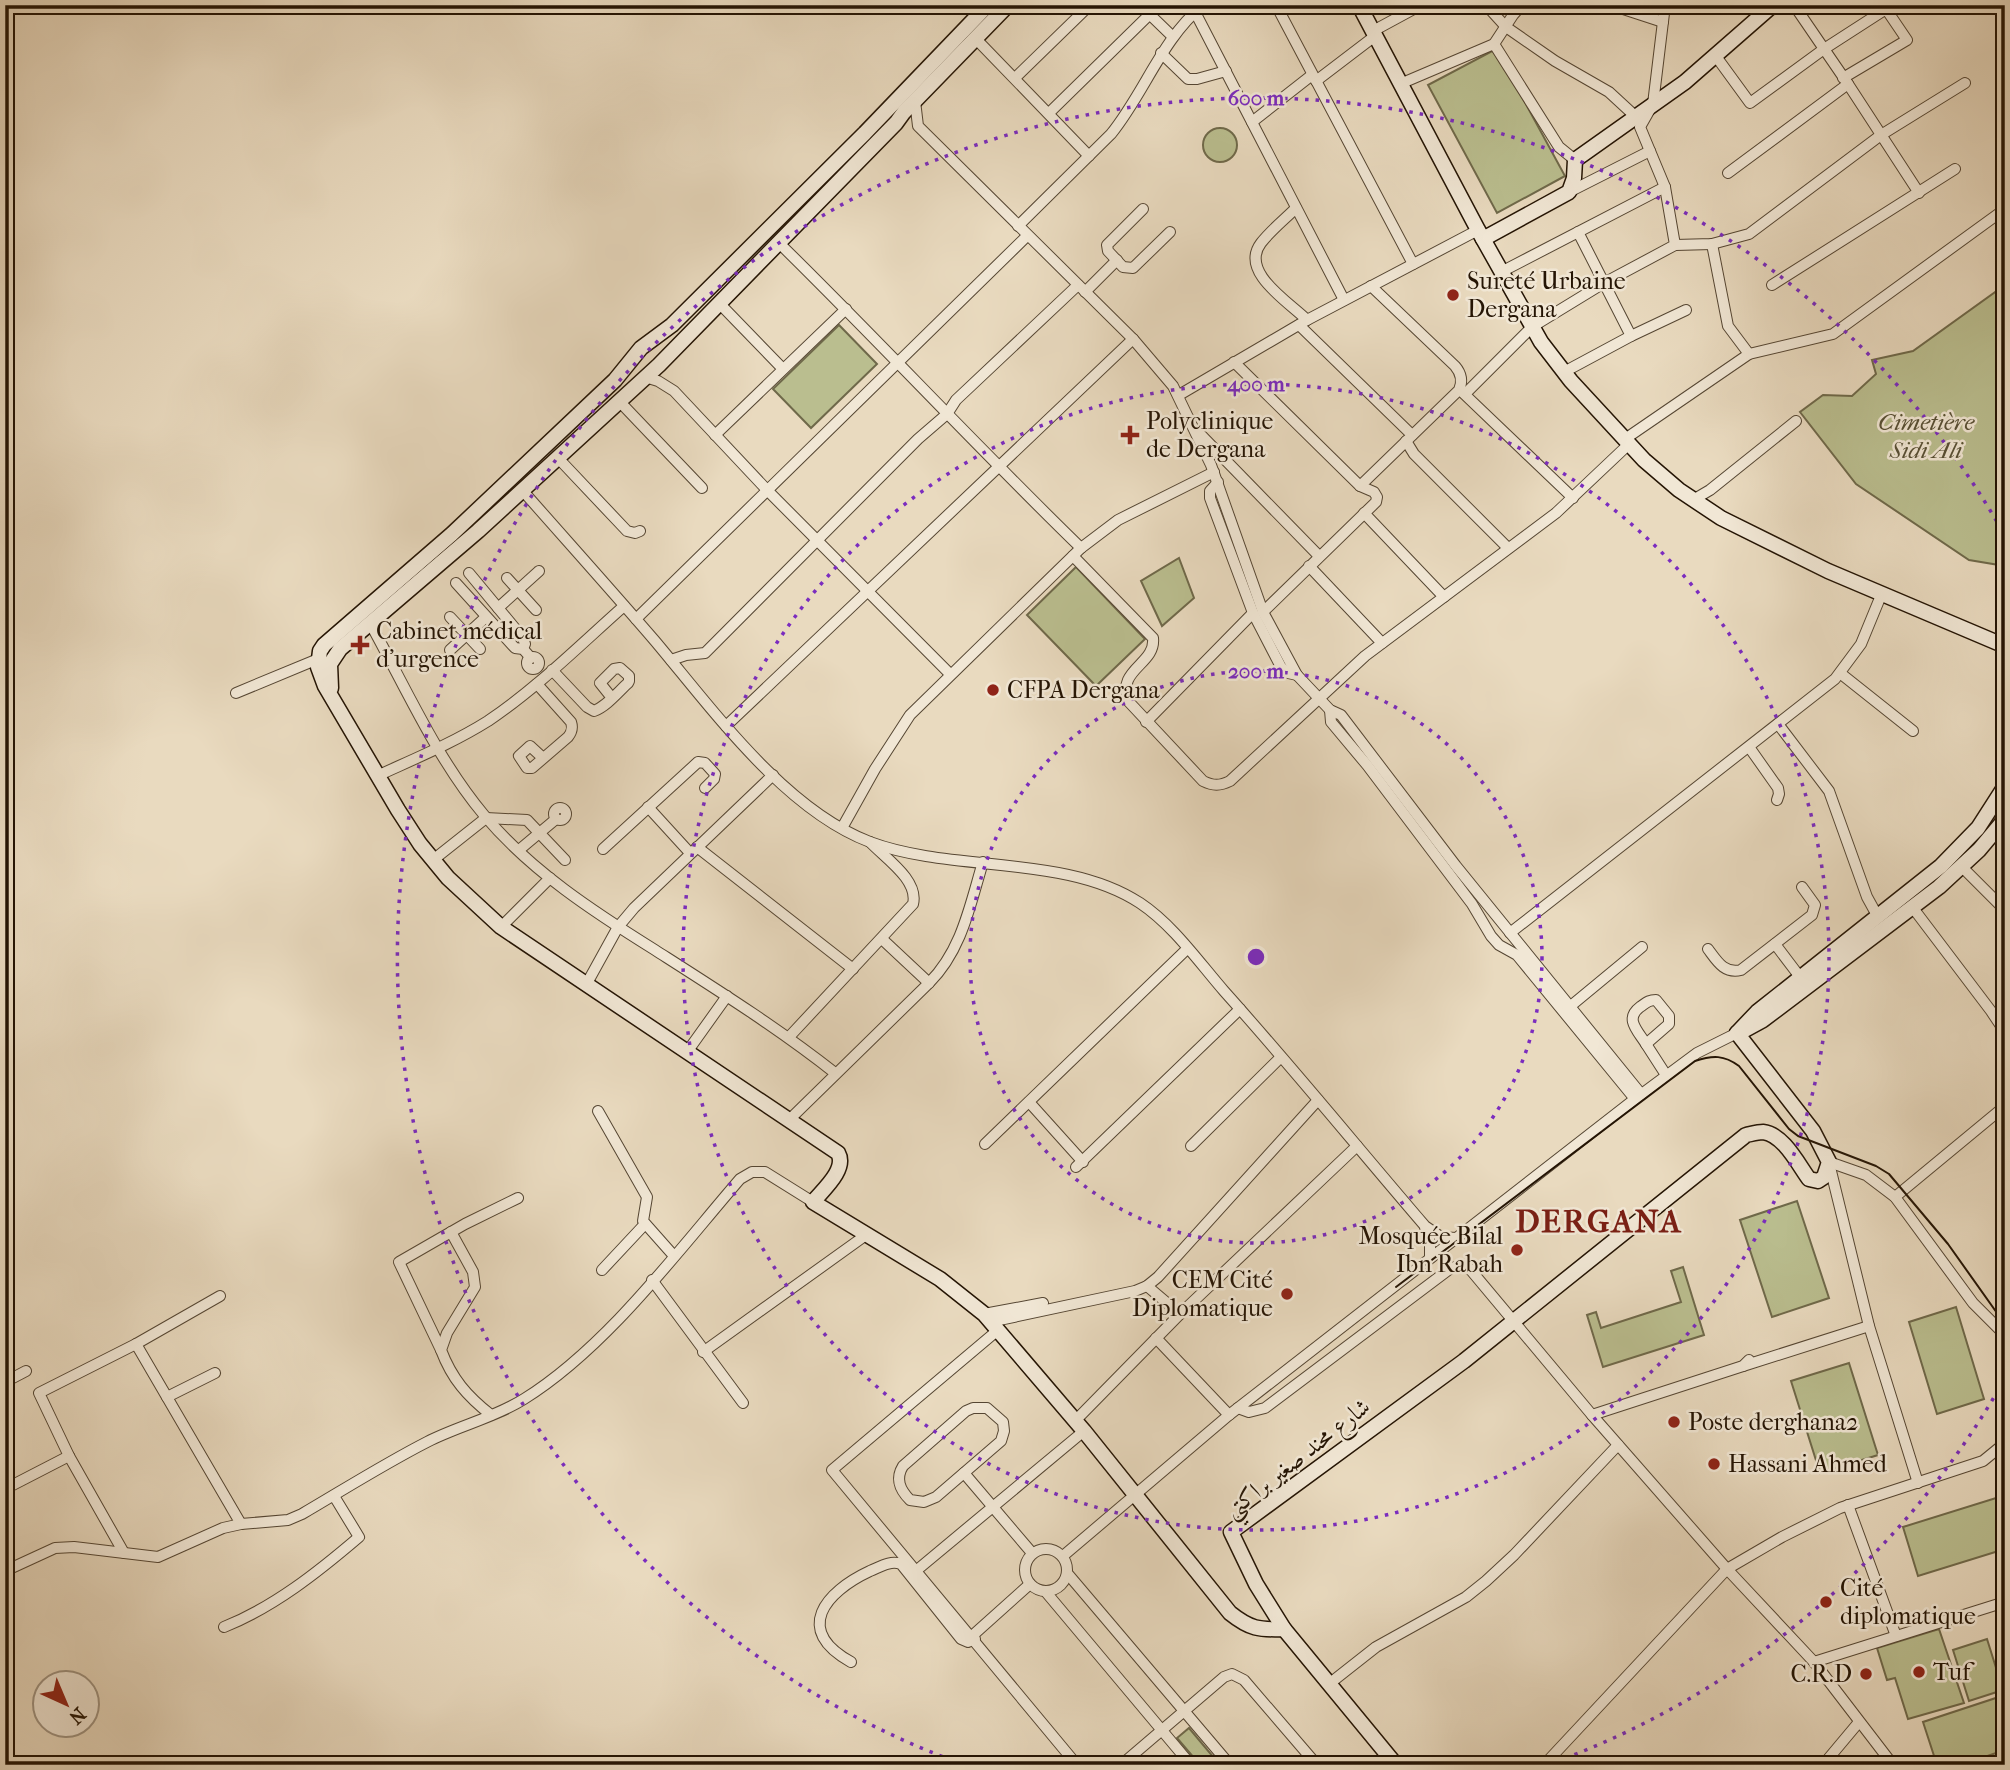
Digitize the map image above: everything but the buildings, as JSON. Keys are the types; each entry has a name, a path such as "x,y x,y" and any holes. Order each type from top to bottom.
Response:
{"street":[{"path":"337,706 329,676 332,659 365,615 615,380 646,344 667,330 988,5"},
{"path":"813,1202 840,1167 838,1153 501,927 464,894 433,860 377,776 325,686 318,659 324,645 523,491 663,360 1008,5"},
{"path":"1015,78 1090,5"},
{"path":"1140,5 1172,36"},
{"path":"1276,5 1413,264"},
{"path":"1359,5 1480,235 1532,327 1563,372 1654,470 1721,518 1811,563 2005,646"},
{"path":"1252,122 1374,34 1421,5"},
{"path":"1486,5 1506,27 1555,61 1609,92 1635,116"},
{"path":"1400,84 1494,44 1522,5"},
{"path":"1611,5 1663,22"},
{"path":"1665,5 1653,104 1640,127 1665,187 1675,245"},
{"path":"1575,160 1653,104 1773,5"},
{"path":"1794,5 1919,192"},
{"path":"1018,226 1121,121 1172,36 1199,9 1226,71 1344,300"},
{"path":"1715,55 1750,103 1824,49 1886,9 1906,40 1845,81 1728,173"},
{"path":"1049,113 1149,15"},
{"path":"976,39 1089,156"},
{"path":"1494,44 1559,147 1575,160"},
{"path":"1161,53 1188,79 1226,71"},
{"path":"1360,486 1532,327 1604,283 1675,245 1712,244 1749,234 1881,135 1965,83"},
{"path":"915,101 918,126"},
{"path":"896,123 918,126 1133,339 1179,395 1216,477 1258,612 1297,675 1330,710 1341,715 1567,1009 1638,1096"},
{"path":"1179,395 1303,322 1413,264 1480,235 1650,152"},
{"path":"1569,192 1574,178 1575,160"},
{"path":"1772,285 1955,169"},
{"path":"1501,272 1665,187"},
{"path":"1297,208 1262,242 1256,253 1255,264 1261,277 1409,438 1414,454 1508,548"},
{"path":"1143,209 1108,243 1108,251 1126,269 1133,268 1170,232"},
{"path":"779,243 998,467 1153,638 1151,652 1132,673 1126,687 1129,702 1203,781 1217,785 1236,776 1382,642 1573,498 1627,442 1749,354 1833,334 2005,209"},
{"path":"1578,232 1632,336"},
{"path":"636,620 1027,236"},
{"path":"1712,244 1728,326 1749,354"},
{"path":"671,660 705,653 918,439 947,414 956,400 1116,260"},
{"path":"1371,286 1458,370 1462,392 1573,498"},
{"path":"719,303 783,369"},
{"path":"715,435 846,309"},
{"path":"1563,372 1686,310"},
{"path":"726,726 1133,339"},
{"path":"646,344 658,351 663,360"},
{"path":"631,359 636,370 671,388 767,490 950,674"},
{"path":"1146,722 1376,502 1374,492 1360,486 1234,362"},
{"path":"619,401 702,488"},
{"path":"1693,500 1710,490 1796,421"},
{"path":"1195,430 1318,556"},
{"path":"558,458 627,531 640,531"},
{"path":"842,828 901,727 921,703 1077,552 1118,520 1216,477"},
{"path":"523,491 726,726 803,803 869,842 923,855 1052,872 1117,891 1138,901 1157,916 1187,948 1425,1226 1441,1237 1456,1238"},
{"path":"1364,513 1444,597"},
{"path":"1309,565 1382,642"},
{"path":"498,608 539,572"},
{"path":"469,573 523,638 523,649"},
{"path":"507,578 536,610"},
{"path":"456,583 515,648 523,649 531,658 528,666 537,668 545,677 572,725 570,734 543,758"},
{"path":"1511,933 1840,673 1861,644 1882,593"},
{"path":"377,776 487,721 545,677 624,606"},
{"path":"365,615 458,781 486,817 519,850 550,878 618,927 789,1037 835,1073"},
{"path":"450,617 480,649"},
{"path":"450,650 486,617"},
{"path":"236,693 318,659"},
{"path":"1840,673 1913,731"},
{"path":"545,677 589,709 599,709 612,698"},
{"path":"1330,710 1331,722 1367,765 1472,904 1492,939 1517,955 1567,1009"},
{"path":"1778,724 1829,791 1867,897 1888,914"},
{"path":"1749,747 1778,788 1777,800"},
{"path":"603,849 698,762 705,763 715,774 705,788"},
{"path":"586,985 618,927 634,908 773,775"},
{"path":"1063,1556 1233,1412 1638,1096 1706,1048 1757,1025 1941,866 1983,821 2005,786"},
{"path":"648,807 693,850 853,969"},
{"path":"433,860 486,817 523,818 531,822 565,860"},
{"path":"519,850 556,819"},
{"path":"1737,1033 1751,1017 1800,977 1888,914 1913,908 1961,866 2005,819"},
{"path":"789,1037 910,909 914,893 910,883 869,842"},
{"path":"790,1119 947,963 959,940 983,862"},
{"path":"1961,866 2005,910"},
{"path":"501,927 550,878"},
{"path":"1708,949 1722,967 1733,971 1741,970 1814,912 1814,901 1802,887"},
{"path":"1913,908 1991,1011 2003,1029 2005,1041"},
{"path":"1492,939 1498,930 1511,933"},
{"path":"1505,947 1511,944 1511,933"},
{"path":"882,939 929,983"},
{"path":"1775,944 1800,977"},
{"path":"1567,1009 1643,947"},
{"path":"985,1144 1187,948"},
{"path":"687,1052 727,996"},
{"path":"1646,1044 1669,1024 1667,1013 1653,1000 1634,1012 1632,1023 1666,1075"},
{"path":"1029,1102 1079,1165 1240,1009"},
{"path":"1737,1033 1813,1131 1829,1163 1869,1326 1918,1483"},
{"path":"1191,1146 1281,1057"},
{"path":"991,1322 1135,1291 1147,1286 1318,1100"},
{"path":"1895,1197 2005,1106"},
{"path":"598,1111 647,1197 643,1221 674,1255"},
{"path":"1514,1322 1746,1135 1764,1132 1775,1137 1809,1179 1818,1181 1824,1177 1829,1163"},
{"path":"917,1570 992,1507 1079,1426 1156,1338 1357,1146"},
{"path":"1829,1163 1866,1175 1895,1197 1973,1303 2005,1335"},
{"path":"5,1571 55,1548 74,1547 158,1558 223,1528 288,1520 428,1441 522,1401 587,1350 740,1179 752,1172 765,1172 940,1279 991,1322 1230,1612 1245,1625 1261,1630 1284,1629"},
{"path":"491,1415 457,1384 399,1262 450,1232 518,1198"},
{"path":"602,1270 645,1224"},
{"path":"1425,1226 1430,1242 1430,1258"},
{"path":"441,1350 447,1333 475,1287 473,1272 450,1232"},
{"path":"703,1352 866,1235"},
{"path":"1156,1338 1233,1412 1248,1412 1265,1408 1455,1266 1464,1266 1472,1271 1592,1415 1727,1569 1814,1662 1893,1765"},
{"path":"652,1280 743,1403"},
{"path":"1147,1286 1180,1314"},
{"path":"124,1553 69,1456 39,1393 135,1344 220,1296"},
{"path":"1043,1303 991,1322 832,1470 1077,1765"},
{"path":"1351,1320 1362,1335"},
{"name":"شارع محند صغير براكتي","path":"1396,1765 1284,1629 1256,1584 1231,1532 1514,1322"},
{"path":"1592,1415 1746,1363 1869,1326"},
{"path":"135,1344 241,1524"},
{"path":"5,1382 26,1371"},
{"path":"167,1397 215,1373"},
{"path":"987,1408 1003,1422 1001,1441 964,1473 936,1497 924,1502 910,1500 899,1485 898,1478 903,1465 966,1411 987,1408"},
{"path":"1329,1684 1376,1647 1466,1597 1486,1581 1618,1445"},
{"path":"1544,1765 1727,1569 1782,1537 1848,1506 1983,1461 2002,1448"},
{"path":"5,1489 69,1456"},
{"path":"964,1473 1032,1553"},
{"path":"224,1627 245,1618 321,1570 359,1538 334,1496"},
{"path":"1848,1506 1896,1636"},
{"path":"1045,1591 1058,1587 1067,1573 1067,1562 1052,1549 1032,1553 1025,1566 1030,1584 1045,1591 1191,1765"},
{"path":"851,1662 822,1634 820,1620 824,1606 829,1598 845,1585 891,1562 901,1564 961,1639 968,1642 1030,1584"},
{"path":"1067,1573 1230,1765"},
{"path":"1814,1662 2005,1602"},
{"path":"1121,1765 1224,1677 1232,1674 1238,1675 1317,1765"},
{"path":"1823,1765 1859,1722"}],"green space":[{"path":"1496,49 1565,176 1497,213 1428,85"},
{"path":"1220,128 1232,133 1237,145 1232,157 1220,162 1208,157 1203,145 1208,133"},
{"name":"Cimetière Sidi Ali","path":"2005,285 2005,566 1969,560 1856,484 1800,412 1823,395 1852,396 1876,374 1872,360 1913,351"},
{"path":"839,325 877,364 811,428 773,389"},
{"path":"1179,558 1194,598 1162,626 1141,581"},
{"path":"1076,567 1145,639 1096,686 1027,615"},
{"path":"1797,1201 1829,1298 1772,1317 1740,1220"},
{"path":"1683,1267 1704,1335 1603,1367 1587,1315 1596,1312 1601,1328 1681,1302 1671,1271"},
{"path":"1956,1307 1984,1399 1937,1414 1909,1322"},
{"path":"1849,1363 1878,1455 1820,1473 1791,1381"},
{"path":"1996,1498 2005,1526 2005,1549 1918,1576 1903,1527"},
{"name":"Tuf","path":"1939,1629 1964,1703 1908,1719 1895,1678 1887,1680 1877,1648"},
{"path":"1987,1639 2003,1690 1969,1701 1953,1650"},
{"path":"2005,1695 2005,1750 1961,1765 1937,1765 1923,1722"},
{"path":"1189,1728 1220,1765 1200,1765 1177,1738"}],"tram line":[{"path":"1396,1287 1695,1061 1718,1057 1739,1066 1789,1129 1798,1136 1876,1166 1889,1174 1948,1244 1997,1313 2005,1320"}],"place":[{"name":"Sureté Urbaine Dergana","path":"1453,295"},
{"name":"Polyclinique de Dergana","path":"1130,435"},
{"name":"Cabinet médical d'urgence","path":"360,645"},
{"name":"CFPA Dergana","path":"993,690"},
{"name":"Mosquée Bilal Ibn Rabah","path":"1517,1250"},
{"name":"CEM Cité Diplomatique","path":"1287,1294"},
{"name":"Poste derghana2","path":"1674,1422"},
{"name":"Hassani Ahmed","path":"1714,1464"},
{"name":"Cité diplomatique","path":"1826,1602"},
{"name":"Tuf","path":"1919,1672"},
{"name":"C.R.D","path":"1866,1674"}],"district":[{"name":"DERGANA","path":"1599,1221"}]}
